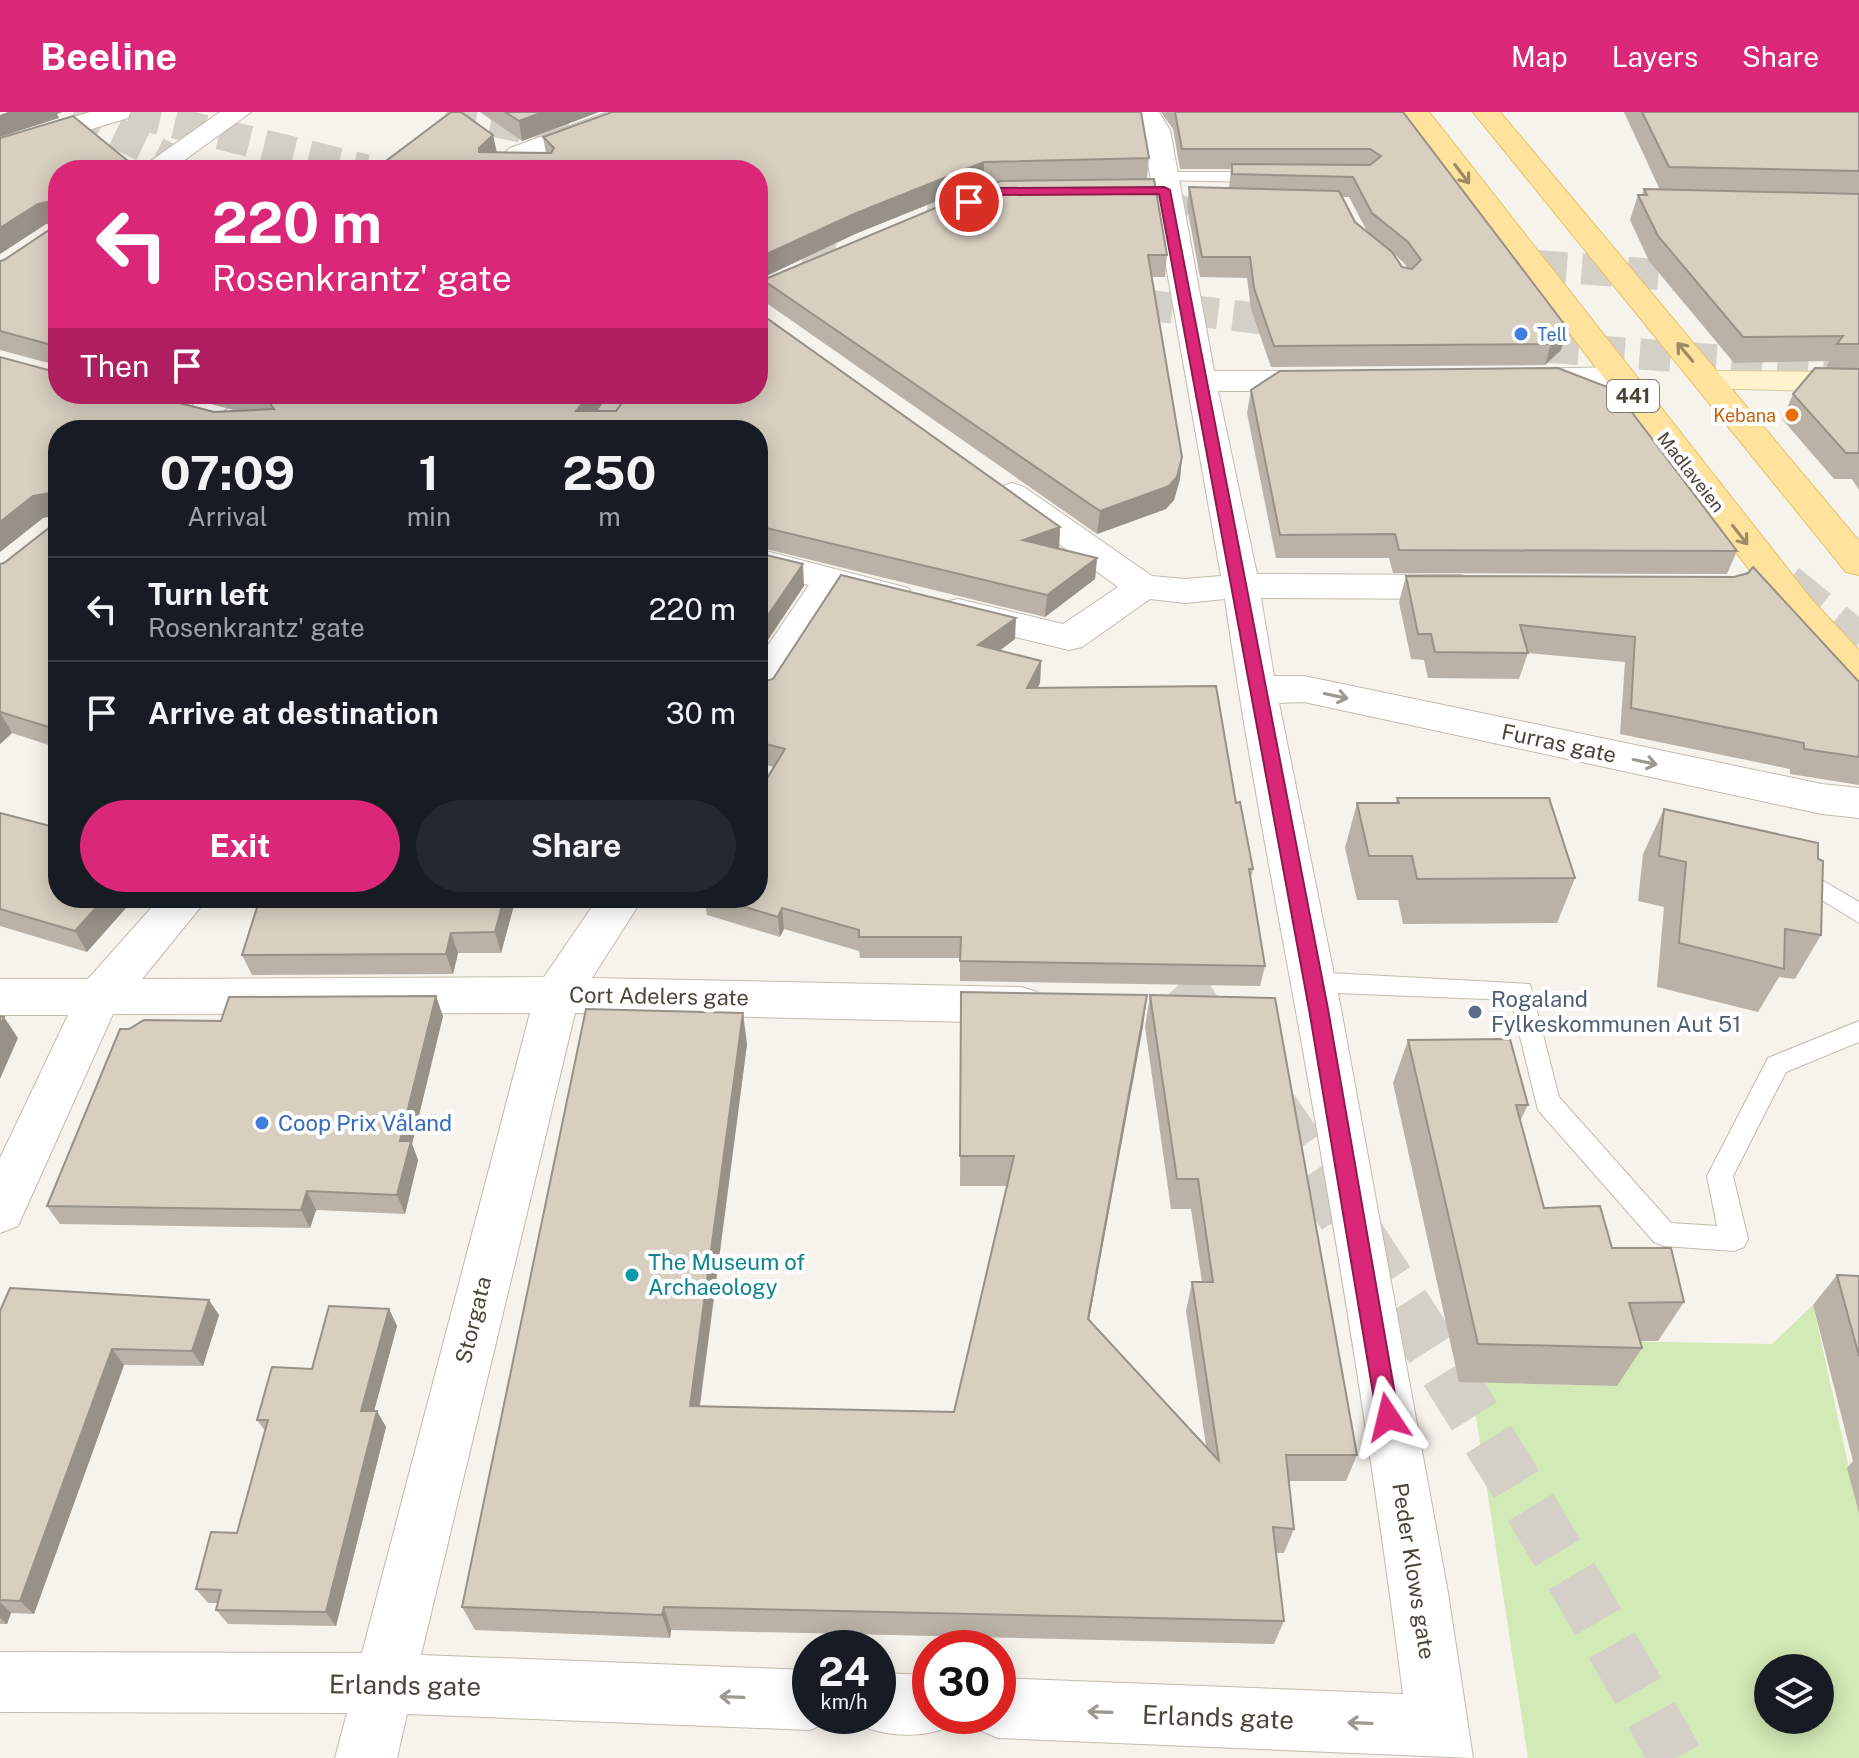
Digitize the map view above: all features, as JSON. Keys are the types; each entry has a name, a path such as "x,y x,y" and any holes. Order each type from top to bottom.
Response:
{"main road":[{"name":"Madlaveien","path":"1415,112 1799,609 1859,674"},
{"path":"1486,112 1859,564"},
{"path":"1709,381 1859,382"}],"street":[{"path":"0,149 118,112"},
{"path":"167,160 238,112"},
{"path":"515,160 633,112"},
{"name":"Peder Klows gate","path":"1146,112 1156,130 1156,186 1200,381 1241,586 1303,1000 1419,1593 1440,1742"},
{"path":"495,137 509,160"},
{"path":"1156,186 1215,189"},
{"path":"1488,380 1618,377"},
{"path":"1200,381 1351,380"},
{"path":"989,477 1143,587 1185,591 1241,586 1503,587"},
{"path":"768,563 1069,638 1143,587"},
{"path":"768,675 831,580"},
{"name":"Furras gate","path":"1258,690 1304,689 1822,799 1859,803"},
{"path":"0,1211 98,998 177,908"},
{"name":"Storgata","path":"366,1758 557,995 614,908"},
{"name":"Cort Adelers gate","path":"0,997 557,995 1066,1006"},
{"name":"Erlands gate","path":"0,1682 384,1683 792,1699"},
{"name":"Erlands gate","path":"1016,1709 1440,1742"}],"lane":[{"path":"1156,186 1278,177"},
{"path":"1815,885 1859,914"},
{"path":"1303,1000 1521,991 1547,1102 1664,1234 1734,1239 1720,1176 1777,1065 1859,1031"}],"green space":[{"path":"1813,1305 1859,1513 1859,1758 1528,1758 1475,1411 1459,1382 1617,1386 1605,1341 1772,1344"}],"building":[{"path":"451,112 461,112 493,135 479,148 479,152 551,153 554,148 543,137 612,112 1141,112 1149,158 984,162 854,214 768,253 768,160 387,160"},
{"path":"505,112 543,112 519,121"},
{"path":"1175,112 1403,112 1568,329 1551,344 1274,346 1254,288 1250,257 1202,257 1189,187 1339,191 1355,222 1392,252 1402,267 1412,269 1421,260 1408,242 1372,213 1353,177 1232,174 1232,164 1370,165 1381,156 1370,149 1182,149"},
{"path":"1642,112 1859,112 1859,171 1669,167"},
{"path":"73,116 127,160 48,160 48,202 38,204 0,228 0,138"},
{"path":"1154,179 1167,255 1148,255 1182,457 1177,477 1169,486 1100,511 768,283 768,278 1000,181"},
{"path":"1644,189 1859,194 1859,344 1837,344 1843,336 1743,337 1658,236 1638,195 1647,195"},
{"path":"48,231 48,344 0,331 0,261"},
{"path":"768,319 1060,527 1023,540 1097,558 1047,595 768,528 768,420 48,420 48,493 33,496 0,522 0,357 48,370 48,404 183,404 214,412 274,409 270,404 582,404 576,411 616,411 621,404 768,404"},
{"path":"1558,368 1615,390 1737,551 1399,550 1395,534 1280,535 1251,390 1280,371"},
{"path":"1815,368 1859,369 1859,453 1846,453 1793,394"},
{"path":"48,529 48,727 0,712 0,564"},
{"path":"768,555 803,564 768,615"},
{"path":"1753,567 1859,682 1859,757 1804,749 1804,743 1631,708 1635,637 1520,625 1528,653 1435,652 1431,634 1418,634 1406,576 1734,577 1748,573"},
{"path":"841,575 1016,618 978,645 1041,661 1027,688 1216,686 1236,803 1240,802 1253,869 1249,869 1265,966 960,961 961,937 859,937 859,930 782,908 778,917 749,908 768,908 768,777 785,749 768,745 768,680 773,679"},
{"path":"1397,798 1549,798 1575,878 1417,879 1412,856 1369,856 1357,803 1399,803"},
{"path":"1664,809 1818,843 1818,859 1823,861 1821,935 1785,929 1784,969 1679,943 1686,862 1659,856"},
{"path":"0,813 48,825 48,908 96,908 75,931 0,909"},
{"path":"257,908 501,908 495,932 451,933 446,954 242,955"},
{"name":"The Museum of Archaeology","path":"961,992 1147,995 1088,1319 1219,1461 1192,1282 1213,1282 1198,1179 1177,1179 1150,995 1275,998 1357,1455 1286,1455 1294,1529 1273,1527 1284,1621 664,1607 662,1615 462,1607 586,1009 743,1013 690,1406 954,1412 1014,1156 960,1156"},
{"path":"436,996 400,1141 411,1141 397,1195 307,1191 301,1210 47,1206 120,1029 129,1029 144,1020 221,1021 229,997"},
{"path":"1510,1039 1528,1105 1516,1105 1544,1208 1600,1206 1612,1248 1671,1248 1684,1302 1629,1303 1642,1348 1478,1344 1408,1040"},
{"path":"1837,1275 1859,1276 1859,1356"},
{"path":"10,1288 209,1300 192,1351 112,1349 20,1601 0,1600 0,1311"},
{"path":"329,1306 389,1309 361,1411 377,1411 326,1612 216,1610 221,1590 196,1589 211,1532 237,1533 268,1420 257,1420 272,1367 312,1369"}],"tunnel":[{"path":"74,112 172,160"},
{"path":"130,112 325,160"},
{"path":"446,112 607,144"},
{"path":"948,112 1045,149 1243,239"},
{"path":"883,191 1012,210"},
{"path":"768,248 878,267"},
{"path":"1490,262 1721,279"},
{"path":"1096,299 1314,325"},
{"path":"1502,344 1859,370"},
{"path":"610,404 631,420"},
{"path":"1786,584 1859,643"},
{"path":"1152,934 1202,1010"},
{"path":"1136,941 1202,1010 1225,1042"},
{"path":"1269,1105 1324,1184 1481,1427 1676,1758"}],"place":[{"name":"Tell","path":"1521,334"},
{"name":"Kebana","path":"1792,415"},
{"name":"Rogaland Fylkeskommunen Aut 51","path":"1475,1012"},
{"name":"Coop Prix Våland","path":"262,1123"},
{"name":"The Museum of Archaeology","path":"632,1275"}],"route":[{"path":"969,202 995,191 1164,190 1241,586 1264,733 1318,1009 1388,1417"}]}
